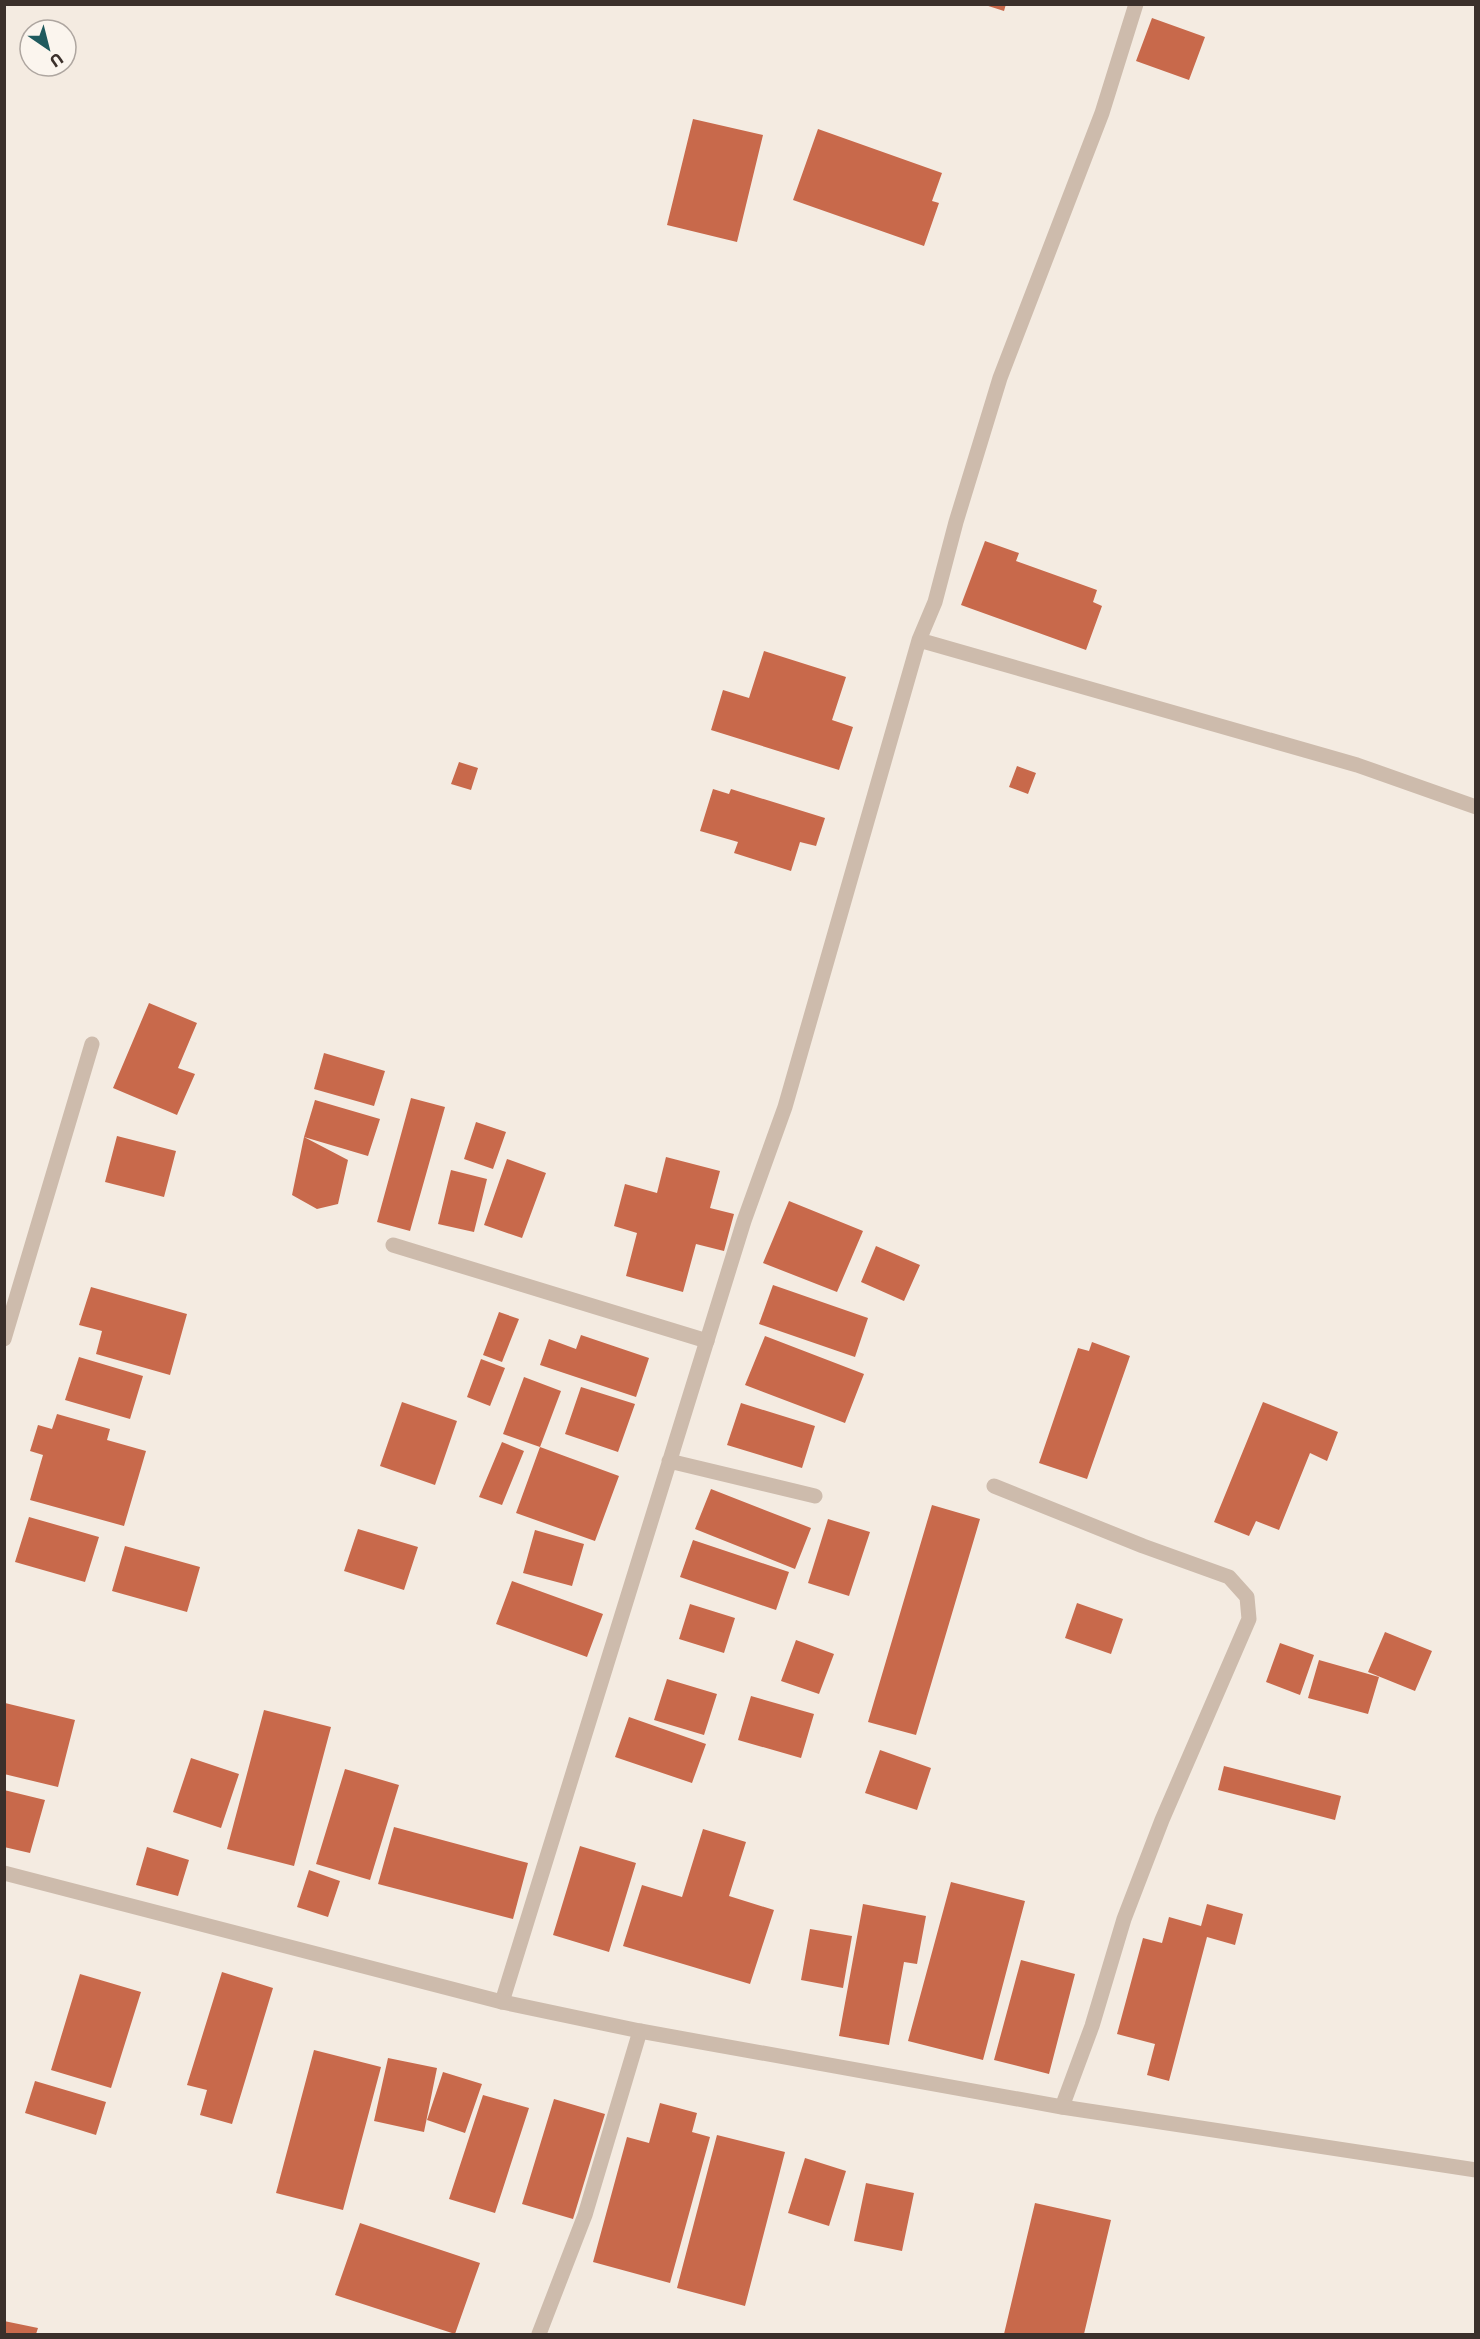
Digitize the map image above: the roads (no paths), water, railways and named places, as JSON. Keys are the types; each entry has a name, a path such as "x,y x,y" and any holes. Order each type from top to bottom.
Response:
{"street":[{"path":"502,2001 744,1221 785,1107 919,640 935,602 956,522 1000,378 1102,113 1136,4"},
{"path":"919,640 1357,765 1476,807"},
{"path":"4,1339 92,1044"},
{"path":"393,1245 707,1341"},
{"path":"669,1461 815,1496"},
{"path":"994,1486 1143,1546 1229,1576 1247,1597 1249,1619 1162,1821 1124,1919 1092,2026 1062,2107"},
{"path":"4,1873 502,2001 640,2031 1062,2107 1476,2170"},
{"path":"539,2334 585,2215 640,2031"}]}
